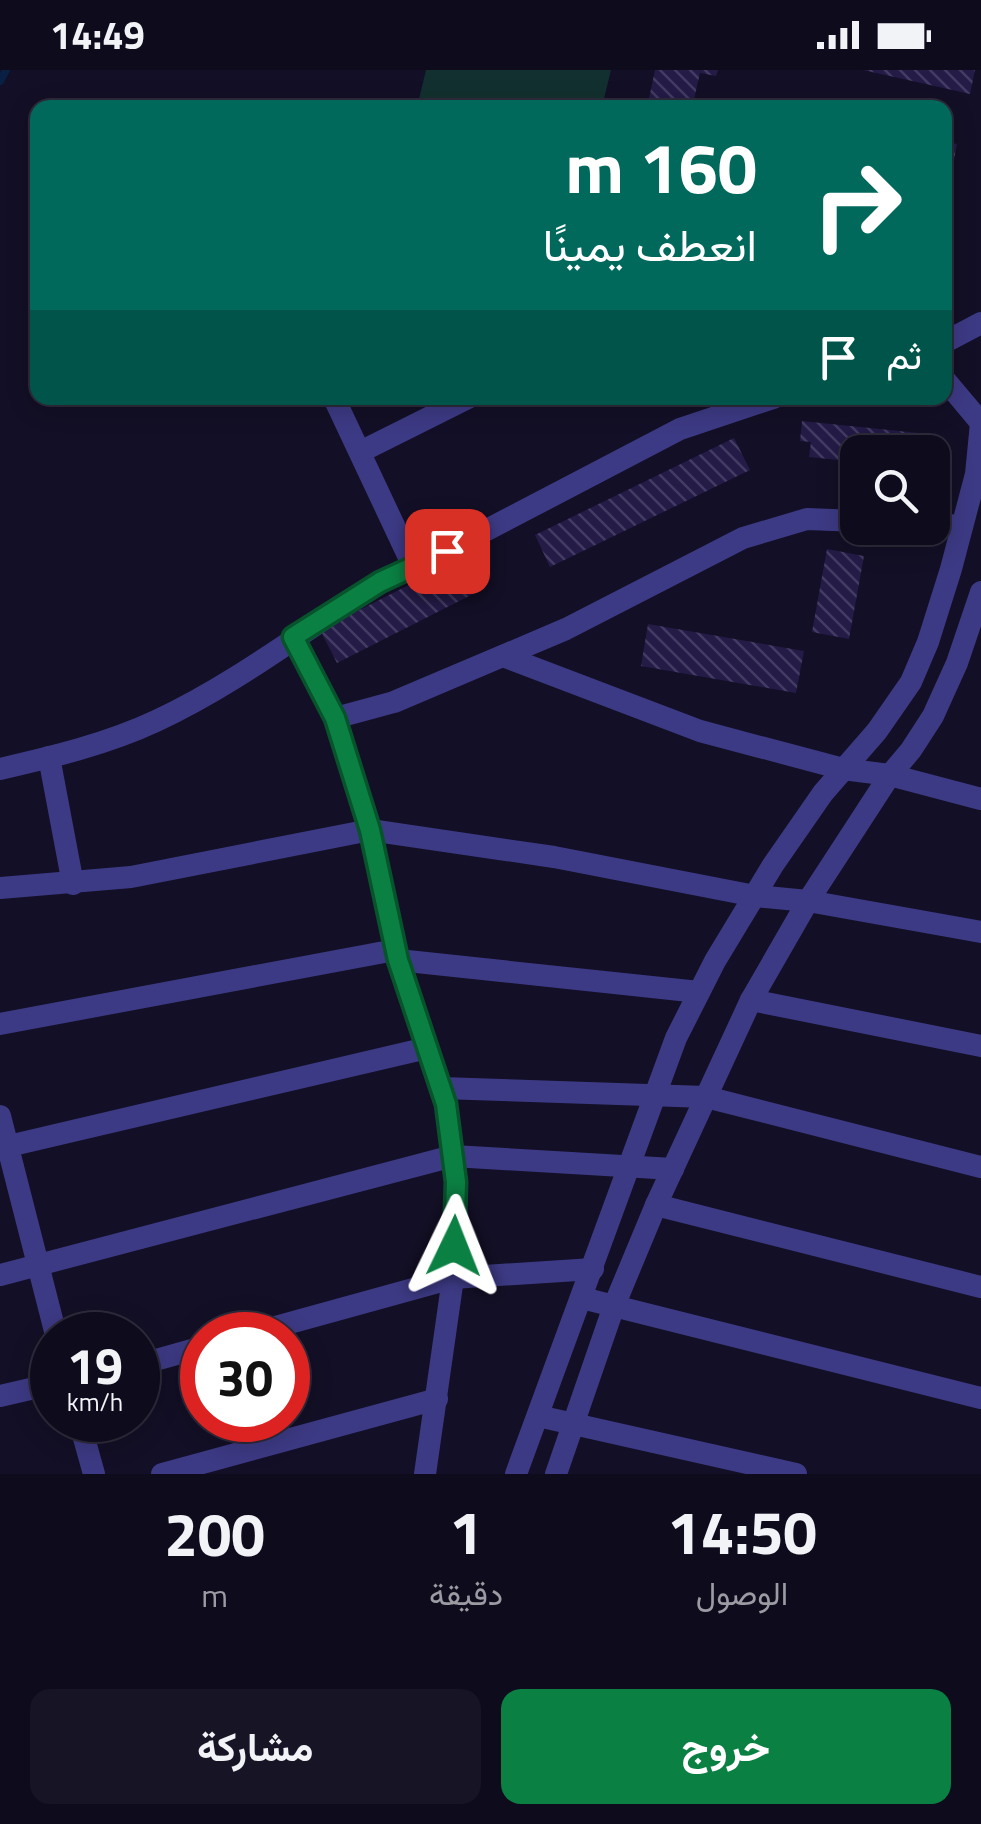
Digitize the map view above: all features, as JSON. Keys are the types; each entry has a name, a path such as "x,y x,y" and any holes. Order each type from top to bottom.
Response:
{"street":[{"path":"952,339 980,329"},
{"path":"516,1474 676,1038 755,896 823,793 877,731 911,682 928,642 976,474 981,423 952,388"},
{"path":"338,405 414,568"},
{"path":"362,451 454,405"},
{"path":"0,769 152,723 190,704 380,582 680,430 753,405"},
{"path":"335,718 394,702 566,629 743,538 807,519 840,520"},
{"path":"950,525 962,526"},
{"path":"556,1474 614,1306 751,1000 808,901 933,716 957,663 981,592"},
{"path":"293,637 335,718 370,830 396,955 441,1088 454,1156 453,1278 425,1474"},
{"path":"503,656 700,730 844,769 890,775 981,799"},
{"path":"50,757 73,884"},
{"path":"0,888 131,878 370,830 554,857 755,896 808,901 981,932"},
{"path":"0,1024 396,955 699,992"},
{"path":"751,1000 981,1046"},
{"path":"4,1146 427,1048"},
{"path":"441,1088 706,1097 981,1167"},
{"path":"0,1116 4,1146 50,1312"},
{"path":"0,1274 454,1156 673,1169"},
{"path":"656,1205 981,1286"},
{"path":"310,1317 453,1278 592,1270"},
{"path":"582,1298 981,1398"},
{"path":"0,1396 30,1389"},
{"path":"162,1474 437,1399"},
{"path":"538,1416 796,1474"},
{"path":"85,1442 94,1474"}],"green space":[{"path":"426,70 611,70 604,100 419,99"}],"building":[{"path":"655,70 718,70 716,76 700,73 694,100 649,100"},
{"path":"863,70 975,70 970,94"},
{"path":"952,143 957,144 952,171"},
{"path":"802,421 928,434 840,435 840,460 809,457 811,442 800,441"},
{"path":"734,438 750,470 550,567 535,535"},
{"path":"827,549 864,556 849,639 812,632"},
{"path":"466,556 483,589 337,663 320,630"},
{"path":"648,624 804,651 796,693 641,666"}],"waterway":[{"path":"0,81 6,70"}],"route":[{"path":"447,551 380,582 293,637 335,718 370,830 398,960 446,1104 456,1182 454,1246"}]}
